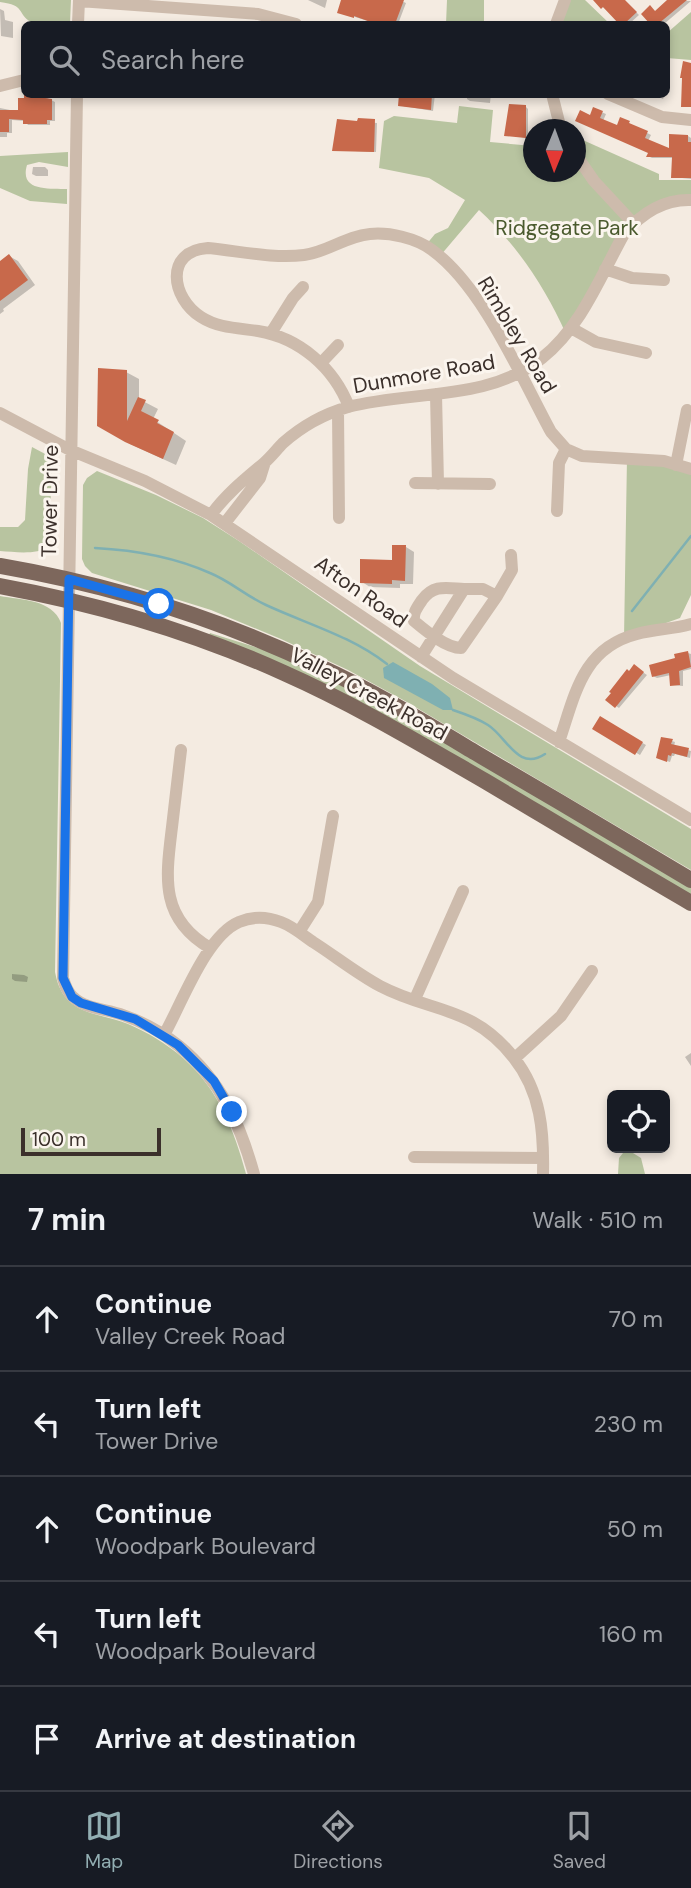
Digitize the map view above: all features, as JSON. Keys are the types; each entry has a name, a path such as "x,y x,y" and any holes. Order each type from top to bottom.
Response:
{"main road":[{"name":"Valley Creek Road","path":"0,566 69,579 190,614 318,666 394,705 691,880"},
{"name":"Valley Creek Road","path":"0,586 69,600 205,640 322,690 388,724 691,903"}],"street":[{"path":"78,21 79,0 254,14 283,21"},
{"path":"557,21 565,0"},
{"path":"0,86 21,81"},
{"name":"Tower Drive","path":"77,98 63,978 72,997 81,1003 135,1019 164,1035 203,1068 224,1096 241,1130 254,1174"},
{"path":"553,98 558,119"},
{"path":"617,98 662,117 691,120"},
{"path":"586,169 633,223"},
{"name":"Dunmore Road","path":"211,515 235,487 294,434 322,417 343,409 485,387 519,373 552,349 571,328 624,234 633,223 661,205 691,200"},
{"name":"Rimbley Road","path":"343,409 339,384 321,363 293,343 271,333 215,324 191,309 178,288 176,275 181,261 198,248 305,255 342,240 372,234 386,234 429,248 440,256 461,280 488,317 551,432 566,449"},
{"path":"605,269 632,278 664,280"},
{"path":"271,333 303,287"},
{"path":"571,328 596,342 646,353"},
{"path":"321,363 338,345"},
{"path":"436,394 438,484"},
{"path":"339,519 343,409"},
{"path":"676,464 687,410"},
{"name":"Afton Road","path":"0,413 70,450 152,484 225,523 421,657 691,820"},
{"path":"557,511 559,463 566,449 591,457 652,460 691,469"},
{"name":"Dunmore Road","path":"225,523 260,478 265,462"},
{"path":"415,483 490,484"},
{"path":"497,596 483,589 433,589 415,611 414,621 454,648 461,648 497,596 512,570 511,555"},
{"path":"421,657 464,589"},
{"path":"662,629 676,620 691,616"},
{"path":"559,742 580,682 587,666 597,655 624,638 691,624"},
{"path":"181,750 167,862 168,893 186,929 210,948"},
{"path":"299,932 318,902 333,816"},
{"path":"415,999 463,891"},
{"path":"164,1035 210,948 222,932 253,918 274,920 299,932 376,983 474,1022 502,1044 515,1058 535,1095 541,1115 543,1174"},
{"path":"515,1058 561,1016 592,971"},
{"path":"414,1157 543,1158"}],"green space":[{"path":"71,0 70,21 30,21 14,5 0,2"},
{"path":"447,0 484,0 484,21 446,21"},
{"path":"565,0 585,0 607,21 557,21"},
{"path":"691,12 691,60 670,58 670,30"},
{"name":"Ridgegate Park","path":"459,106 493,110 490,142 523,145 523,182 586,182 586,141 659,174 659,180 691,180 691,200 685,200 633,223 566,334 529,268 506,238 479,210 440,256 425,246 435,234 448,228 465,200 429,178 379,168 384,121 394,116 457,123"},
{"path":"68,152 68,167 39,162 27,165 26,174 27,180 38,187 67,189 67,204 30,201 0,188 0,156"},
{"path":"32,447 52,460 49,547 32,552 0,551 0,527 18,527 25,520"},
{"path":"627,458 691,469 691,595 680,618 624,638"},
{"path":"97,471 203,518 420,666 691,829 691,870 348,670 211,610 92,573 82,559 83,485 87,478"},
{"path":"0,596 43,605 57,615 61,623 55,972 59,986 65,997 82,1010 142,1031 170,1048 195,1070 223,1111 246,1174 0,1174"},
{"path":"210,633 271,652 376,702 691,887 691,896 209,635"},
{"path":"623,1153 633,1153 641,1158 645,1174 618,1174 619,1158"}],"water":[{"path":"393,662 432,684 450,698 453,710 443,710 384,678 383,668"}],"building":[{"path":"341,0 404,0 396,21 368,21 337,13"},
{"path":"593,0 625,0 637,12 627,21 616,21 603,7 601,9"},
{"path":"667,0 687,0 662,21 647,21 641,14 650,5 655,11"},
{"path":"683,61 691,63 691,107 681,107 680,78"},
{"path":"18,98 52,99 52,120 47,120 47,124 23,124 23,120 9,119 9,132 0,132 0,110 18,110"},
{"path":"399,98 432,98 431,110 398,106"},
{"path":"509,104 526,105 523,138 504,136"},
{"path":"593,107 603,111 600,118 617,125 620,117 630,121 629,123 648,131 645,138 669,148 669,134 688,135 688,142 691,142 691,178 671,178 672,157 646,157 648,153 586,126 586,119 576,119 580,110 590,115"},
{"path":"358,118 375,119 374,152 332,151 337,119 357,121"},
{"path":"9,254 28,280 0,301 0,261"},
{"path":"98,368 127,370 127,421 138,397 146,400 141,411 174,432 163,459 97,426"},
{"path":"392,545 406,545 405,581 392,580 392,584 360,583 360,559 392,560"},
{"path":"688,651 691,667 679,671 680,685 670,686 669,673 652,677 649,665 675,658 674,654"},
{"path":"634,664 644,672 615,708 605,700 627,669 629,671"},
{"path":"600,716 643,742 635,755 592,729"},
{"path":"661,737 673,739 671,744 689,748 687,757 672,753 671,756 668,755 667,762 656,758"}],"waterway":[{"path":"632,611 691,536"},
{"path":"95,548 154,555 196,567 217,576 266,605 344,638 387,664"},
{"path":"453,710 488,725 520,756 527,759 545,754"}],"route":[{"path":"159,604 69,579 63,978 72,997 81,1003 135,1019 178,1045 214,1081 232,1112"}]}
